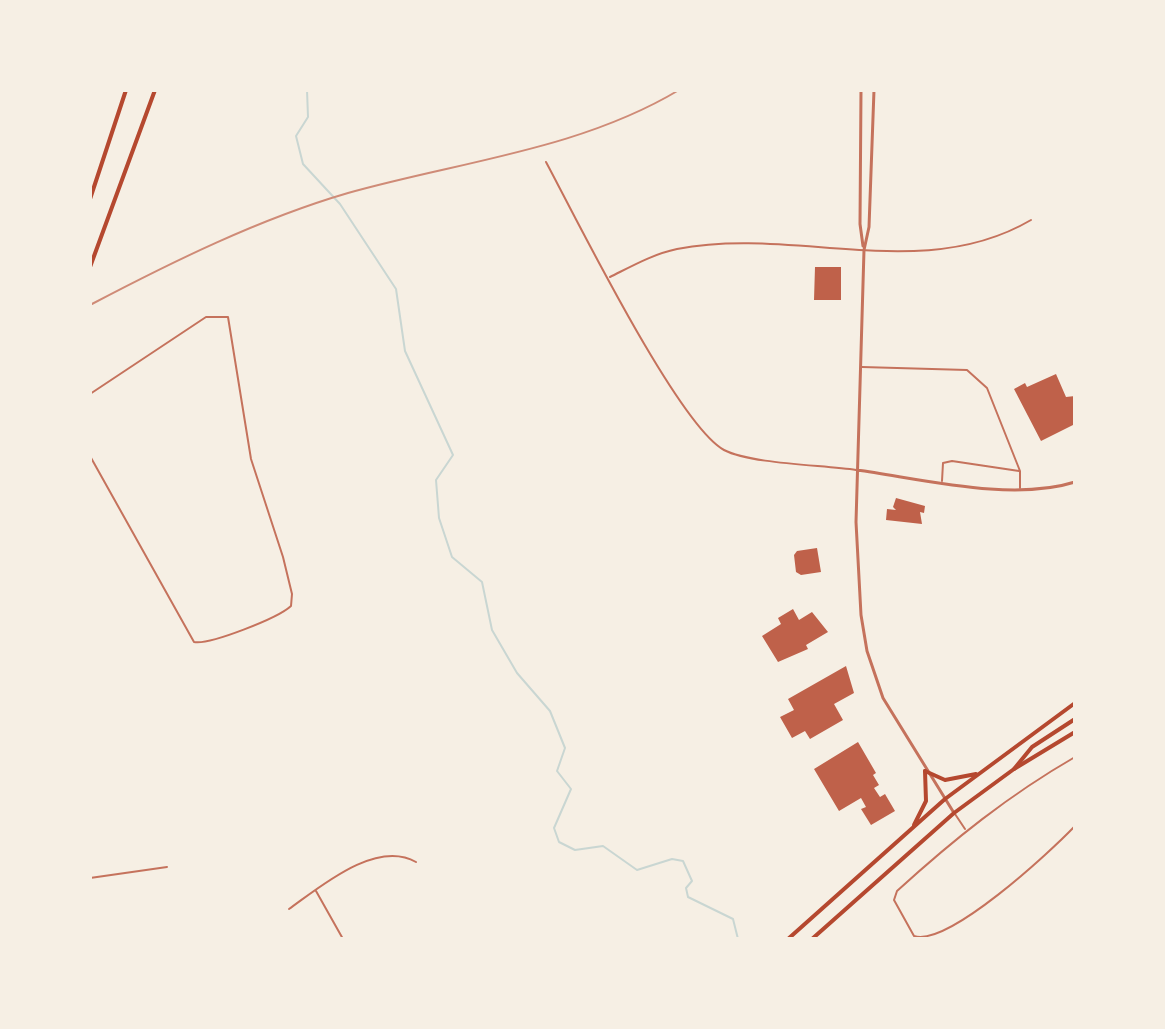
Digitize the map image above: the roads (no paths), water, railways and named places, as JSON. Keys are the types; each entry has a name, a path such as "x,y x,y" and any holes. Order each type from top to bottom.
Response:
{"highway":[{"path":"90,199 126,90"},
{"path":"90,267 155,90"},
{"path":"788,939 945,799 1075,703"},
{"path":"1014,769 1032,747 1075,719"},
{"path":"812,939 954,813 1014,769 1075,732"},
{"path":"911,829 926,801 925,771 945,780 978,774"}],"street":[{"path":"861,90 860,224 864,250 857,573 867,651 883,698 925,771 966,830"},
{"path":"864,250 869,227 874,90"},
{"path":"546,162 609,278 691,418 708,439 736,455 942,481 1020,489 1075,482"},
{"path":"609,278 656,255 688,248 915,252 967,247 998,237 1031,220"},
{"path":"90,394 193,325 213,315 226,315 231,320 251,459 283,557 292,594 289,609 202,643 194,642 90,456"},
{"path":"862,367 967,370 987,388 1020,471 1020,489"},
{"path":"942,481 943,463 952,461 1020,471"},
{"path":"1075,757 1009,797 966,830 897,891 894,900 897,909 910,930 923,939 945,929 998,895 1075,826"},
{"path":"289,909 315,890 377,859 399,855 416,862"},
{"path":"90,878 167,867"},
{"path":"315,890 343,939"}],"waterway":[{"path":"307,90 308,117 296,136 303,164 340,204 396,289 405,351 453,455 436,480 439,518 452,557 482,582 492,630 517,673 550,711 565,748 557,771 571,789 554,828 559,842 575,850 603,846 637,870 672,859 683,861 692,881 686,888 688,897 733,919 738,939"}],"railway":[{"path":"90,305 184,258 282,215 389,182 559,141 641,110 679,90"}]}
